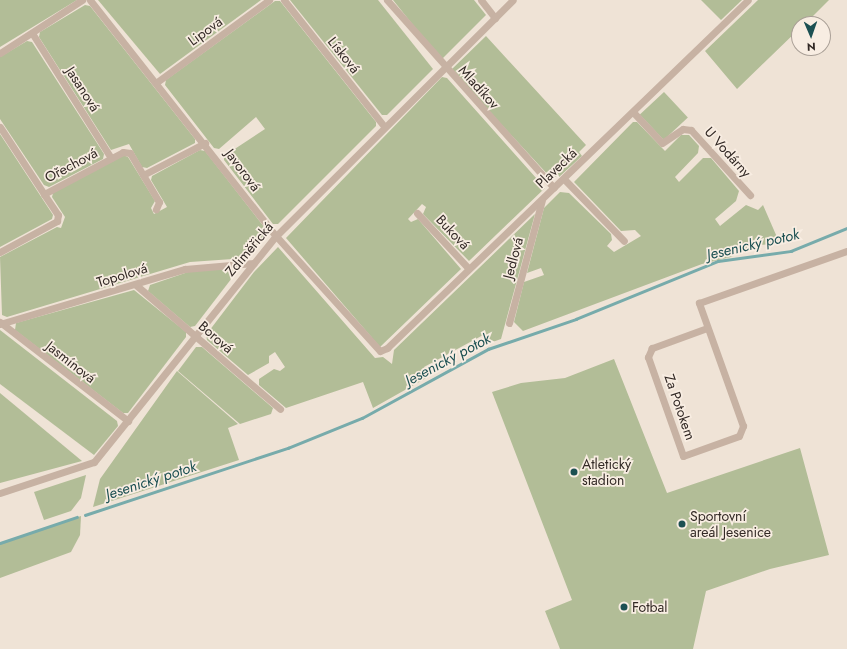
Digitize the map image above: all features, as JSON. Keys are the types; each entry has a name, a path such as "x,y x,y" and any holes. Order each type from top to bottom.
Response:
{"street":[{"path":"0,53 82,0"},
{"name":"Javorová","path":"90,0 157,82 276,236 380,351"},
{"name":"Lipová","path":"157,82 269,0"},
{"name":"Lísková","path":"284,0 384,125"},
{"name":"Mladíkov","path":"387,0 442,67 554,188"},
{"path":"481,0 495,18"},
{"name":"Zdiměřická","path":"0,493 94,462 276,236 442,67 513,0"},
{"name":"Plavecká","path":"380,351 387,348 564,180 748,0"},
{"name":"Jasanová","path":"32,33 111,158"},
{"name":"U Vodárny","path":"633,112 662,143 683,129 691,130 750,195"},
{"path":"0,127 44,194"},
{"path":"144,175 205,143"},
{"name":"Ořechová","path":"0,252 57,220 58,215 44,194 127,151 144,175 160,202 156,209"},
{"path":"564,180 624,241"},
{"name":"Jedlová","path":"509,323 542,200"},
{"name":"Buková","path":"417,213 469,269"},
{"name":"Za Potokem","path":"707,328 652,348 648,356 683,456 739,436 743,426 699,303 847,251"},
{"name":"Topolová","path":"0,323 136,285 185,269 254,262"},
{"name":"Borová","path":"136,285 280,409"},
{"name":"Jasmínová","path":"0,323 128,421"}],"green space":[{"path":"0,0 77,0 0,47"},
{"path":"98,0 261,0 160,74"},
{"path":"290,0 378,0 433,69 387,115 382,115"},
{"path":"393,0 474,0 486,15 441,60"},
{"path":"701,0 742,0 721,20"},
{"path":"758,0 829,0 813,16 791,16 791,37 737,89 705,51"},
{"path":"275,1 280,1 376,122 376,126 278,224 273,224 224,160 224,156 265,129 256,117 219,149 214,148 165,85 166,80"},
{"path":"85,5 90,6 195,139 195,143 147,168 142,167 129,144 111,150 39,37 40,32"},
{"path":"486,36 586,145 579,152 582,156 559,177 550,177 451,70"},
{"path":"27,41 32,42 104,154 103,159 49,187 44,185 0,119 0,57"},
{"path":"442,77 447,78 545,188 469,261 423,214 426,207 422,204 408,219 411,222 418,219 461,269 380,347 286,238"},
{"path":"664,92 688,118 664,140 640,115"},
{"path":"633,122 637,122 665,151 681,135 689,135 699,146 698,153 675,177 679,182 703,158 711,158 739,191 736,201 715,219 720,226 746,205 758,210 763,205 780,244 753,245 731,257 702,264 523,331 514,322 524,282 544,275 541,268 527,273 544,208 560,192 569,193 611,234 612,240 607,246 614,252 641,236 635,230 621,231 574,182"},
{"path":"0,134 53,215 52,219 0,247"},
{"path":"200,150 205,151 268,232 247,258 190,262 7,317 2,315 0,257 57,227 61,228 65,217 52,197 53,193 123,155 128,157 155,201 151,208 154,214 167,207 151,180 152,176"},
{"path":"535,214 501,339 487,344 485,334 424,367 428,377 373,408 363,382 286,408 259,385 259,379 274,369 280,371 285,367 275,352 269,356 269,363 248,375 207,340 206,335 254,272 278,247 375,358 383,357 392,364 394,350"},
{"path":"232,269 235,274 195,326 190,327 148,291 150,285 191,271"},
{"path":"134,290 186,332 186,337 128,413 123,413 15,330 16,323"},
{"path":"0,330 117,421 118,426 94,455 0,384"},
{"path":"196,347 202,347 273,408 271,414 240,424 178,371"},
{"name":"Sportovní areál Jesenice","path":"614,359 667,493 800,448 829,555 770,569 706,591 693,649 560,649 545,611 572,600 492,392 521,383 565,378"},
{"path":"177,371 238,424 228,428 239,460 93,507 100,479"},
{"path":"0,393 82,461 0,483"},
{"path":"86,475 81,498 71,511 44,520 34,492"},
{"path":"81,516 80,535 71,552 0,578 0,543"}],"waterway":[{"name":"Jesenický potok","path":"85,515 288,448 362,418 488,349 576,319 718,261 791,251 847,228"},
{"name":"Jesenický potok","path":"0,543 77,517"}],"place":[{"name":"Atletický stadion","path":"574,472"},
{"name":"Sportovní areál Jesenice","path":"682,524"},
{"name":"Fotbal","path":"624,607"}]}
